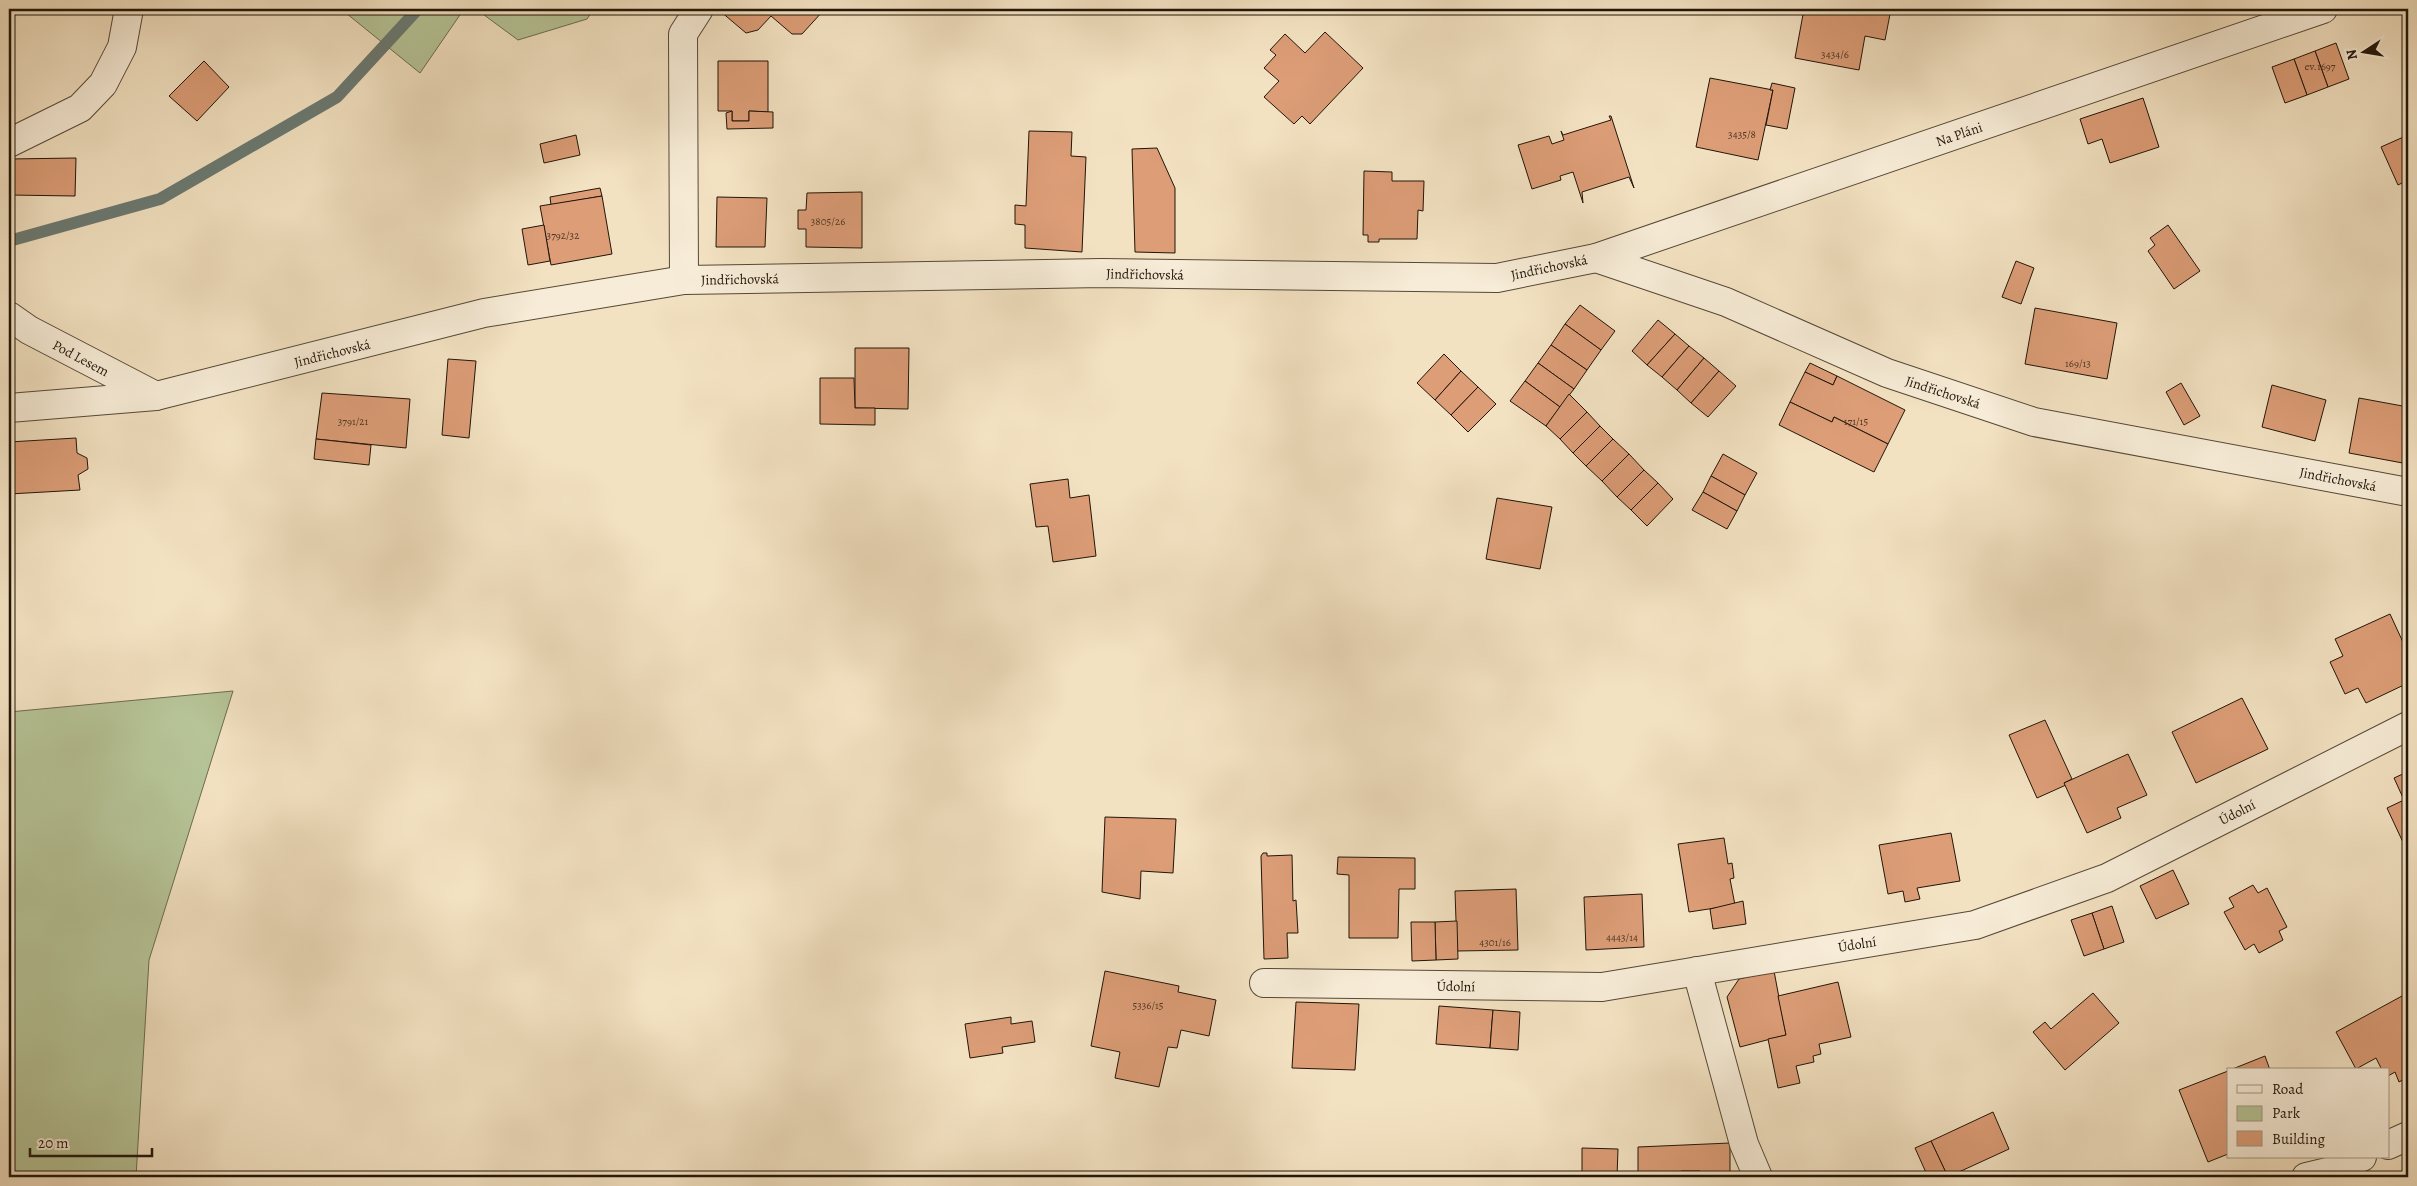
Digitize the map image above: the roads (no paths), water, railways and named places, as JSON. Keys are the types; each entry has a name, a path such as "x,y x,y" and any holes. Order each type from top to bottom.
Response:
{"street":[{"path":"9,143 80,108 103,84 122,47 129,9"},
{"name":"Jindřichovská","path":"684,280 683,34 699,9"},
{"name":"Na Pláni","path":"1596,258 2323,9"},
{"name":"Jindřichovská","path":"9,408 156,396 484,313 684,280 1102,273 1497,278 1596,258 1726,302 1887,373 2034,422 2408,492"},
{"name":"Pod Lesem","path":"9,316 30,330 156,396"},
{"name":"Údolní","path":"1264,983 1602,987 1975,925 2107,878 2408,726"},
{"path":"1697,971 1744,1144 1758,1177"},
{"path":"2390,1144 2408,1136"},
{"path":"2306,1177 2331,1171 2360,1158"}],"waterway":[{"path":"9,241 160,199 337,97 418,9"}]}
